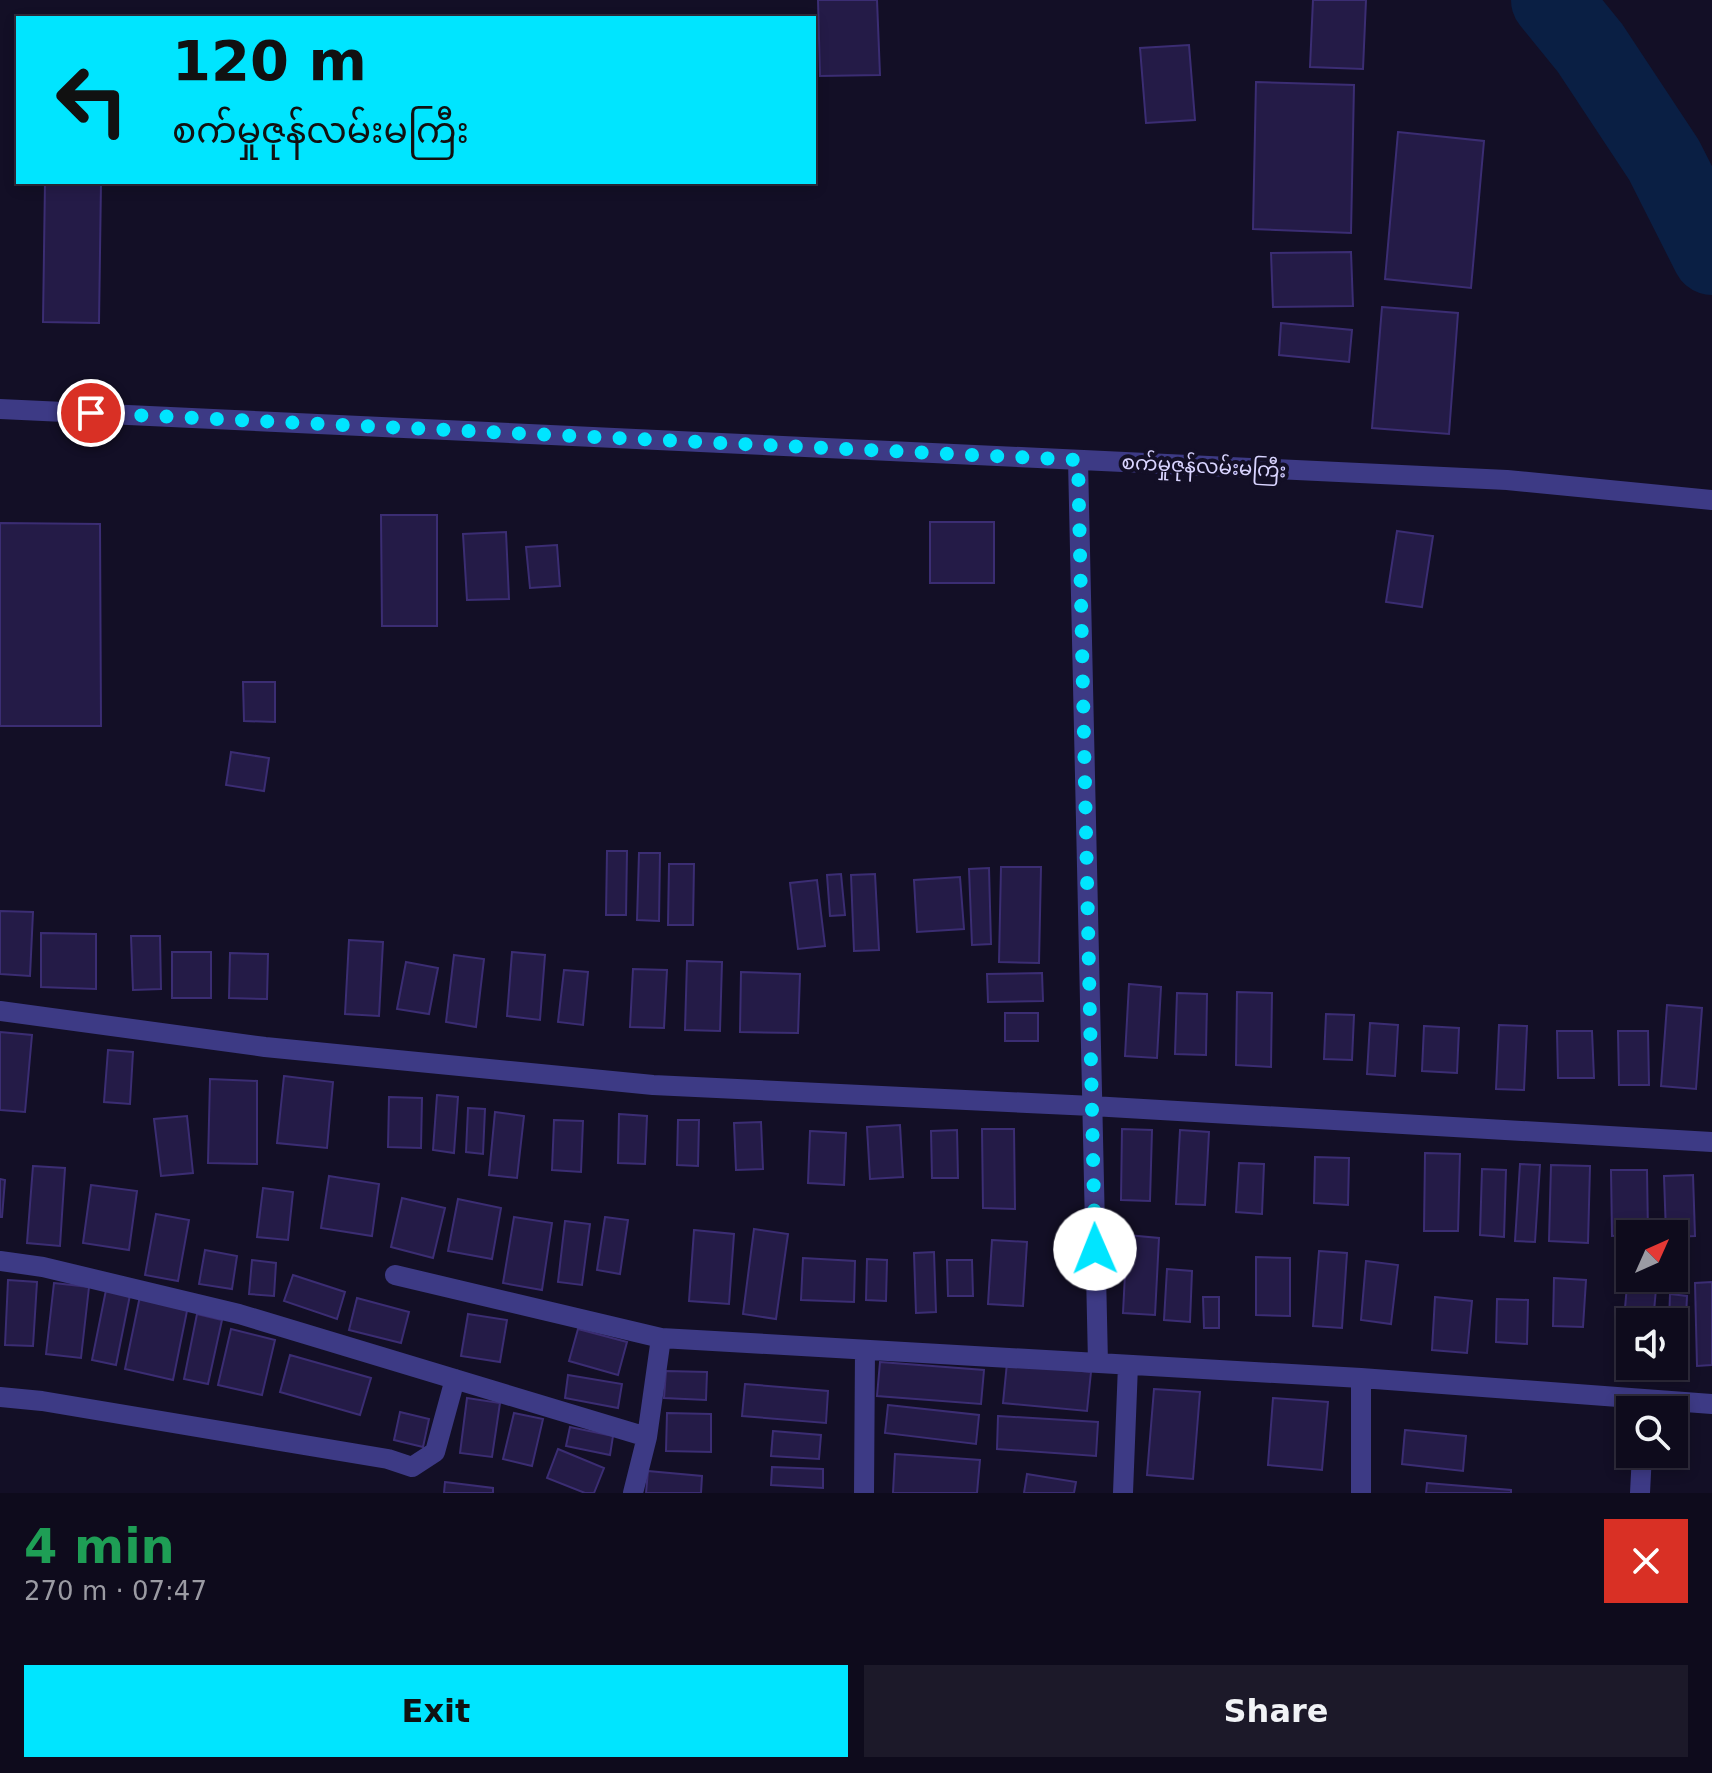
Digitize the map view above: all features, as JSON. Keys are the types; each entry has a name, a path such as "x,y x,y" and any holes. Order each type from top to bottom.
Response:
{"street":[{"name":"စက်မှုဇုန်လမ်းမကြီး","path":"0,409 1507,480 1712,500"},
{"path":"1078,460 1098,1363"},
{"path":"0,1011 265,1047 653,1085 1092,1106 1712,1142"},
{"path":"0,1261 43,1267 239,1314 647,1437"},
{"path":"395,1275 661,1338 1361,1378 1616,1402"},
{"path":"633,1493 647,1437 661,1338"},
{"path":"864,1493 865,1350"},
{"path":"1123,1493 1128,1365"},
{"path":"1361,1378 1361,1493"},
{"path":"0,1397 42,1401 388,1459 412,1467 435,1452 455,1379"},
{"path":"1688,1404 1712,1404"},
{"path":"1640,1493 1641,1468"}],"building":[{"path":"818,0 877,0 880,75 820,76"},
{"path":"1313,0 1366,0 1363,69 1310,67"},
{"path":"1189,45 1195,120 1146,123 1140,48"},
{"path":"1256,82 1354,85 1351,233 1253,229"},
{"path":"1398,132 1484,141 1471,288 1385,279"},
{"path":"45,184 101,184 99,323 43,322"},
{"path":"1351,252 1353,306 1273,307 1271,253"},
{"path":"1382,307 1458,313 1449,434 1372,428"},
{"path":"1281,323 1352,330 1349,362 1279,355"},
{"path":"381,515 437,515 437,626 382,626"},
{"path":"930,522 994,522 994,583 930,583"},
{"path":"0,523 100,524 101,726 0,726"},
{"path":"1397,531 1433,536 1422,607 1386,602"},
{"path":"506,532 509,599 467,600 463,534"},
{"path":"557,545 560,586 530,588 526,547"},
{"path":"243,682 275,682 275,722 244,721"},
{"path":"231,752 269,758 264,791 226,785"},
{"path":"607,851 627,851 626,915 606,915"},
{"path":"639,853 660,853 659,921 637,920"},
{"path":"669,864 694,864 693,925 668,925"},
{"path":"1001,867 1041,867 1039,963 999,962"},
{"path":"989,868 991,944 972,945 969,869"},
{"path":"841,874 845,915 830,916 827,875"},
{"path":"875,874 879,950 854,951 851,875"},
{"path":"960,877 964,929 917,932 914,880"},
{"path":"817,880 825,946 798,949 790,883"},
{"path":"0,911 33,912 30,976 0,974"},
{"path":"41,933 96,934 96,989 41,987"},
{"path":"131,936 160,936 161,989 133,990"},
{"path":"349,940 383,942 379,1016 345,1014"},
{"path":"172,952 211,952 211,998 172,998"},
{"path":"512,952 545,955 540,1020 507,1016"},
{"path":"230,953 268,954 267,999 229,998"},
{"path":"454,955 484,959 476,1027 446,1022"},
{"path":"687,961 722,962 720,1031 685,1030"},
{"path":"406,962 438,968 429,1014 397,1009"},
{"path":"633,969 667,970 664,1028 630,1027"},
{"path":"564,970 588,972 583,1025 558,1022"},
{"path":"741,972 800,974 798,1033 740,1032"},
{"path":"1042,973 1043,1001 988,1002 987,974"},
{"path":"1129,984 1161,987 1157,1058 1125,1056"},
{"path":"1237,992 1272,993 1271,1067 1236,1065"},
{"path":"1177,993 1207,994 1206,1055 1175,1054"},
{"path":"1667,1005 1702,1008 1696,1089 1661,1086"},
{"path":"1005,1013 1038,1013 1038,1041 1005,1041"},
{"path":"1326,1014 1354,1015 1352,1060 1324,1059"},
{"path":"1370,1023 1398,1025 1395,1076 1367,1074"},
{"path":"1499,1025 1527,1026 1524,1090 1496,1089"},
{"path":"1424,1026 1459,1028 1457,1073 1422,1071"},
{"path":"1557,1031 1592,1031 1594,1078 1558,1078"},
{"path":"1618,1031 1648,1031 1649,1085 1619,1085"},
{"path":"0,1032 32,1035 25,1112 0,1110"},
{"path":"108,1050 133,1052 130,1104 104,1102"},
{"path":"284,1076 333,1082 327,1148 277,1143"},
{"path":"210,1079 257,1081 257,1164 208,1163"},
{"path":"437,1095 458,1097 454,1153 433,1150"},
{"path":"389,1097 422,1098 421,1148 388,1147"},
{"path":"468,1108 485,1109 483,1154 466,1152"},
{"path":"495,1112 524,1116 517,1178 489,1175"},
{"path":"619,1114 647,1116 645,1164 618,1163"},
{"path":"187,1116 193,1173 161,1176 154,1119"},
{"path":"554,1120 583,1121 581,1172 552,1170"},
{"path":"678,1120 699,1120 698,1166 677,1165"},
{"path":"761,1122 763,1169 736,1170 734,1123"},
{"path":"900,1125 903,1177 870,1179 867,1127"},
{"path":"982,1129 1014,1129 1015,1209 983,1208"},
{"path":"1122,1129 1152,1130 1150,1201 1121,1200"},
{"path":"957,1130 958,1178 932,1178 931,1131"},
{"path":"1180,1130 1209,1132 1205,1205 1176,1204"},
{"path":"810,1131 846,1133 844,1185 808,1183"},
{"path":"1425,1153 1460,1154 1458,1231 1424,1231"},
{"path":"1315,1157 1349,1158 1348,1205 1314,1203"},
{"path":"1239,1163 1264,1164 1262,1214 1236,1212"},
{"path":"1520,1164 1540,1165 1535,1242 1515,1241"},
{"path":"1551,1165 1590,1166 1588,1243 1549,1241"},
{"path":"33,1166 65,1168 60,1246 27,1243"},
{"path":"1482,1169 1506,1170 1504,1237 1480,1235"},
{"path":"1611,1170 1647,1170 1648,1220 1616,1220 1616,1236 1612,1236"},
{"path":"1693,1175 1695,1236 1688,1236 1688,1220 1666,1220 1664,1176"},
{"path":"329,1176 379,1184 372,1236 321,1228"},
{"path":"0,1179 5,1180 2,1217 0,1217"},
{"path":"91,1185 137,1191 129,1250 83,1243"},
{"path":"263,1188 293,1192 288,1240 257,1237"},
{"path":"402,1198 445,1208 433,1258 391,1247"},
{"path":"458,1199 501,1208 492,1259 448,1251"},
{"path":"156,1214 189,1220 178,1281 145,1275"},
{"path":"514,1217 552,1223 542,1290 503,1283"},
{"path":"605,1217 628,1220 620,1274 597,1270"},
{"path":"565,1221 590,1224 582,1285 558,1282"},
{"path":"754,1229 788,1234 776,1319 743,1314"},
{"path":"694,1230 734,1234 729,1304 689,1301"},
{"path":"1127,1235 1159,1238 1155,1315 1123,1313"},
{"path":"992,1240 1027,1242 1023,1306 988,1304"},
{"path":"205,1250 237,1256 232,1289 199,1284"},
{"path":"1319,1251 1347,1253 1342,1328 1313,1326"},
{"path":"934,1252 936,1312 916,1313 914,1253"},
{"path":"1256,1257 1290,1258 1290,1316 1256,1315"},
{"path":"803,1258 855,1261 854,1302 801,1300"},
{"path":"867,1259 887,1260 886,1301 866,1300"},
{"path":"252,1260 276,1263 274,1296 249,1294"},
{"path":"947,1260 972,1260 973,1296 948,1296"},
{"path":"1366,1261 1398,1265 1391,1324 1361,1320"},
{"path":"1167,1269 1192,1271 1190,1322 1164,1320"},
{"path":"293,1275 345,1292 337,1319 284,1301"},
{"path":"1554,1278 1586,1280 1583,1327 1553,1326"},
{"path":"8,1280 37,1282 33,1346 5,1345"},
{"path":"1712,1282 1712,1365 1697,1366 1695,1283"},
{"path":"54,1283 89,1287 81,1358 46,1354"},
{"path":"106,1290 130,1295 116,1365 92,1360"},
{"path":"1626,1292 1656,1292 1654,1308 1625,1308"},
{"path":"1670,1294 1687,1296 1686,1308 1670,1308"},
{"path":"140,1296 188,1306 173,1380 125,1369"},
{"path":"1203,1297 1219,1297 1219,1328 1204,1328"},
{"path":"1435,1297 1472,1301 1467,1353 1432,1350"},
{"path":"357,1298 409,1312 401,1343 349,1330"},
{"path":"1497,1299 1528,1300 1527,1344 1496,1342"},
{"path":"197,1314 222,1320 208,1384 184,1379"},
{"path":"468,1314 507,1320 500,1362 461,1356"},
{"path":"231,1329 275,1340 262,1395 218,1385"},
{"path":"578,1329 627,1342 618,1375 569,1361"},
{"path":"290,1355 371,1378 360,1415 280,1392"},
{"path":"880,1362 984,1370 981,1404 877,1396"},
{"path":"1007,1363 1091,1372 1087,1411 1003,1403"},
{"path":"666,1371 707,1372 706,1400 664,1398"},
{"path":"568,1375 622,1384 618,1408 565,1398"},
{"path":"745,1384 828,1391 826,1423 742,1416"},
{"path":"1154,1389 1200,1392 1193,1479 1147,1475"},
{"path":"467,1398 500,1403 492,1457 460,1453"},
{"path":"1273,1398 1328,1402 1322,1470 1268,1465"},
{"path":"888,1405 979,1415 976,1444 885,1433"},
{"path":"400,1412 429,1419 423,1447 394,1440"},
{"path":"514,1413 543,1419 532,1466 503,1459"},
{"path":"667,1413 711,1414 711,1452 666,1451"},
{"path":"998,1416 1098,1422 1096,1456 997,1449"},
{"path":"570,1427 613,1436 610,1455 566,1446"},
{"path":"1405,1430 1466,1436 1463,1471 1402,1464"},
{"path":"773,1431 821,1435 819,1459 771,1456"},
{"path":"558,1449 604,1468 594,1493 585,1493 547,1478"},
{"path":"895,1454 980,1460 977,1493 893,1493"},
{"path":"772,1467 823,1469 823,1488 771,1485"},
{"path":"648,1471 702,1476 701,1493 646,1493"},
{"path":"1027,1474 1076,1482 1074,1493 1024,1493"},
{"path":"445,1482 493,1488 493,1493 444,1493"},
{"path":"1427,1483 1511,1490 1511,1493 1426,1493"}],"waterway":[{"path":"1551,0 1590,48 1664,160 1712,255"}],"route":[{"path":"91,413 1078,460 1095,1249"}]}
